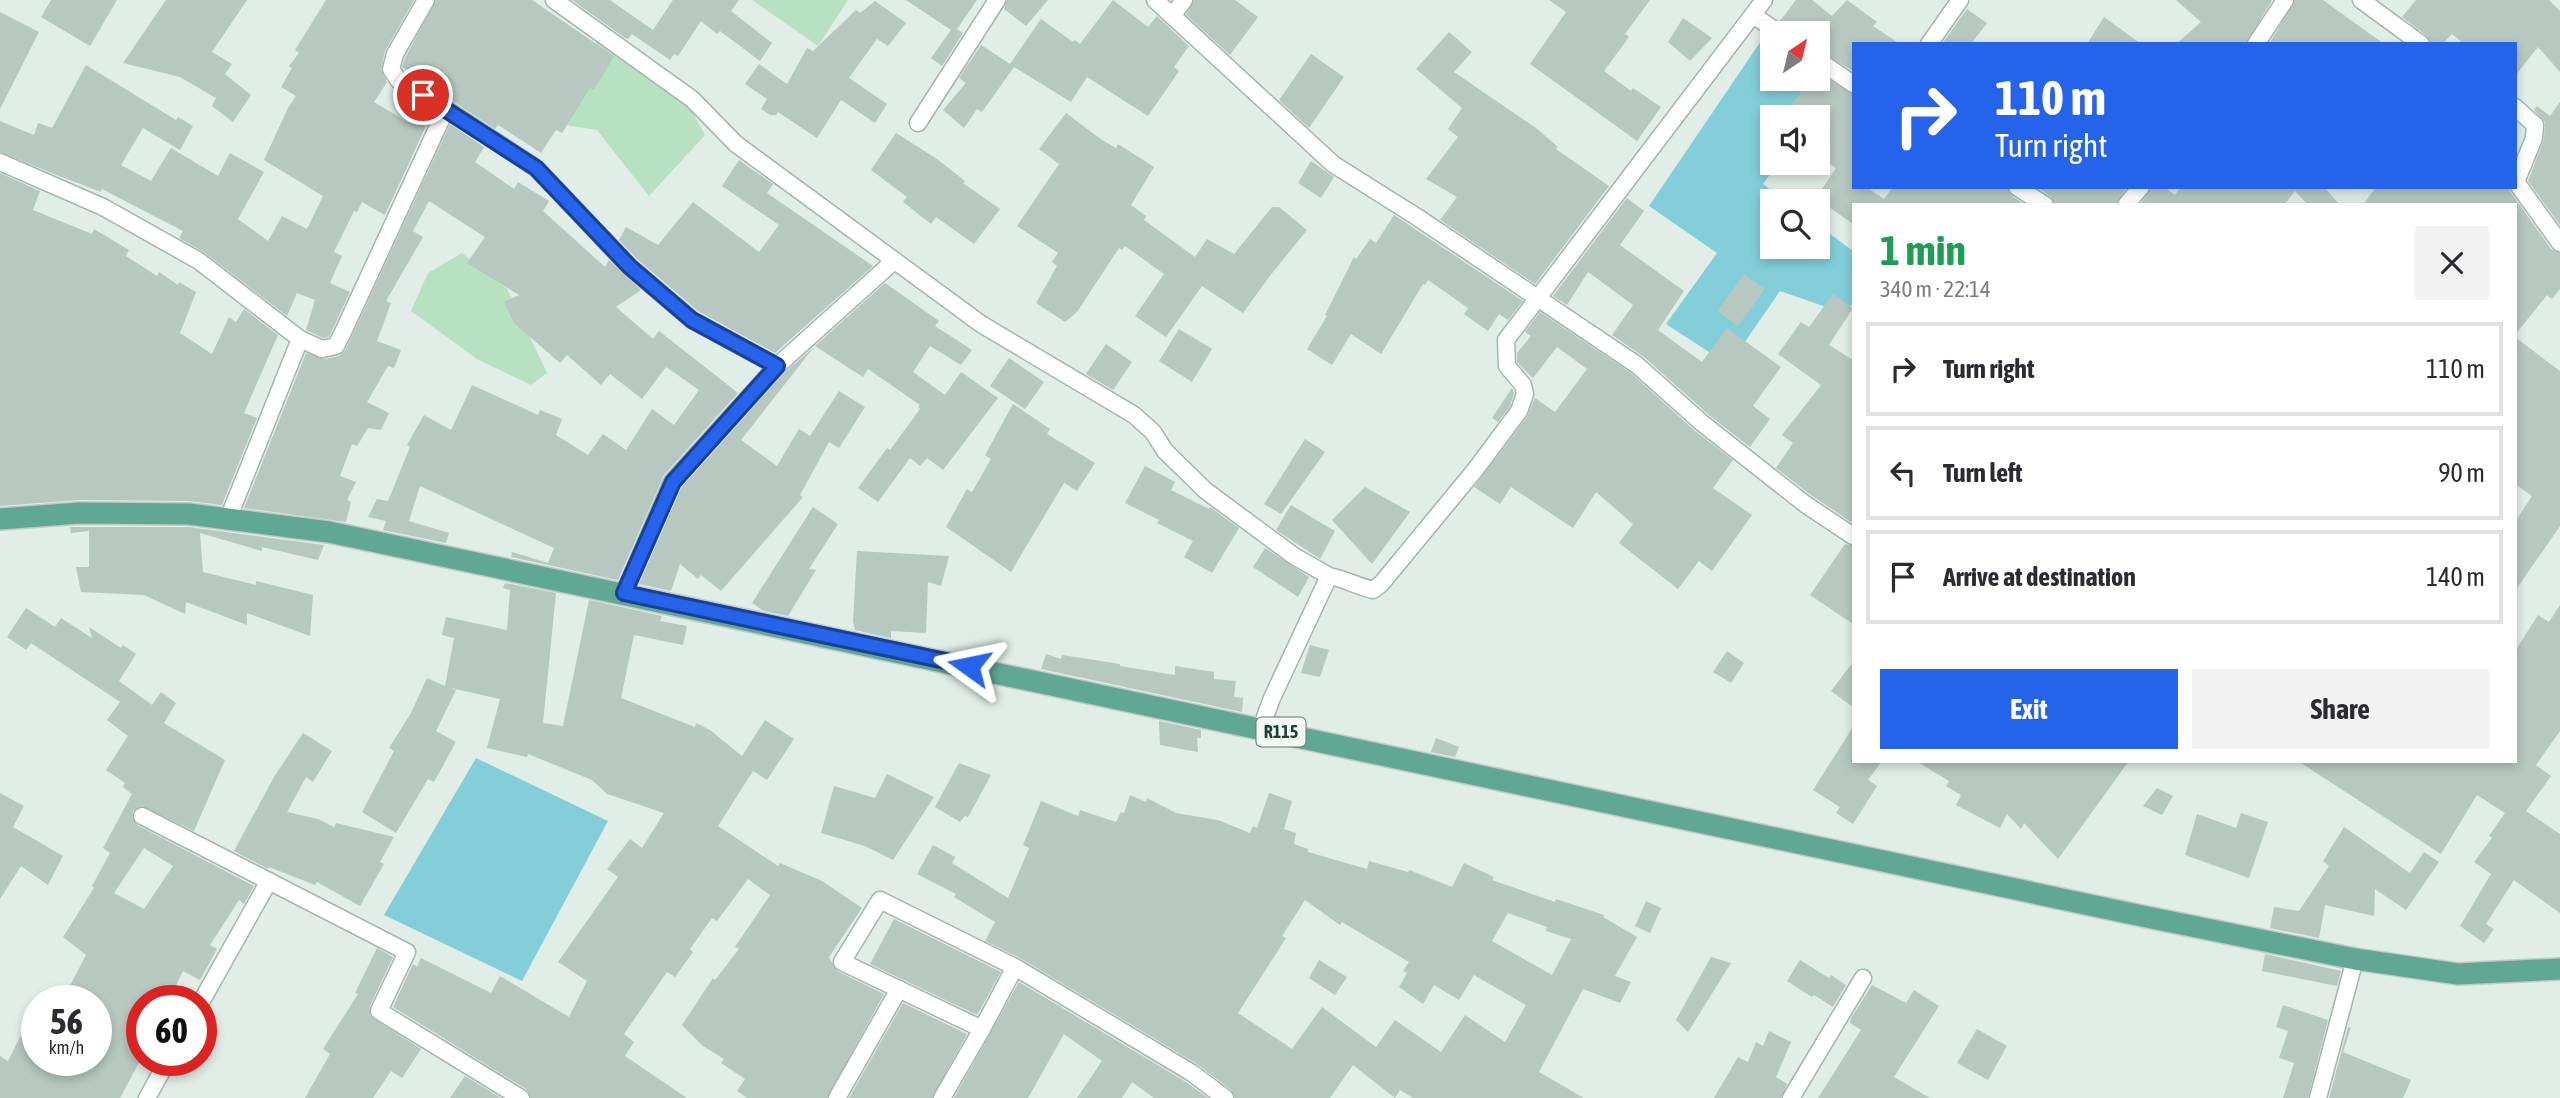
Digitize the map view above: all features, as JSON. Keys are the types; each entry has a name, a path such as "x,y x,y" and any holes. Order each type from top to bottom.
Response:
{"main road":[{"name":"R115","path":"0,519 79,513 189,514 329,532 2355,959 2458,974 2560,969"}],"street":[{"path":"426,0 394,54 391,69 399,81 536,168 630,267 692,320 777,366"},
{"path":"554,0 692,99 736,144 981,324 1134,415 1153,432 1165,451 1206,491 1294,556 1329,576 1373,590 1381,584 1475,470 1519,411 1525,394 1523,385 1507,366 1506,340 1764,0"},
{"path":"918,122 997,0"},
{"path":"1155,0 1333,164 1637,365 1702,423 1805,504 1852,535"},
{"path":"1172,16 1184,0"},
{"path":"1930,42 1960,0"},
{"path":"2257,42 2285,0"},
{"path":"2361,0 2418,42"},
{"path":"1752,15 1761,21"},
{"path":"1830,68 1852,83"},
{"path":"2517,109 2535,125 2534,138 2517,180"},
{"path":"0,162 103,207 199,261 300,339 322,349 335,346 446,110"},
{"path":"2517,183 2560,243"},
{"path":"2020,189 2042,203"},
{"path":"2128,203 2139,189"},
{"path":"624,593 673,482 777,366 894,261"},
{"path":"228,519 300,339"},
{"path":"1261,728 1272,698 1329,576"},
{"path":"142,816 407,952 379,1011 521,1098"},
{"path":"211,985 269,881"},
{"path":"982,1029 842,962 880,900 1015,967 1192,1073 1225,1098"},
{"path":"2318,1098 2355,959"},
{"path":"942,1098 1015,967"},
{"path":"1791,1098 1863,978"},
{"path":"836,1098 899,989"},
{"path":"147,1098 159,1076"}],"green space":[{"path":"752,0 848,0 818,46"},
{"path":"599,39 688,104 705,135 649,196 597,130 533,120"},
{"path":"462,253 507,289 547,373 531,385 477,359 411,311 428,273"}],"water":[{"path":"1760,42 1760,91 1831,91 1820,105 1760,105 1760,175 1769,175 1763,184 1770,189 1760,189 1760,259 1830,259 1830,234 1852,250 1852,305 1829,308 1780,291 1729,365 1666,324 1717,253 1649,206"},
{"path":"476,758 608,821 522,981 384,915"}],"building":[{"path":"51,0 117,0 90,46 41,17"},
{"path":"166,0 247,0 212,52 232,64 225,74 251,95 233,122 212,106 216,98 180,77 123,63"},
{"path":"326,0 414,0 385,51 381,70 387,82 374,102 409,123 419,105 432,113 385,215 362,202 357,212 354,211 334,252 342,256 330,283 350,292 329,337 323,338 306,330 315,300 297,293 287,316 205,253 179,238 183,231 102,189 101,192 0,152 0,121 34,135 38,123 52,128 86,65 176,120 178,117 193,126 180,150 143,128 121,165 151,181 171,148 218,176 230,153 264,172 238,219 268,241 282,216 307,229 323,196 264,160 296,96 281,87 292,68 289,66 299,53 295,50"},
{"path":"436,0 532,0 614,56 594,90 590,88 562,133 556,130 541,153 498,125 495,129 402,67"},
{"path":"572,0 610,0 653,30 673,0 739,0 731,11 772,43 760,61 720,31 717,34 701,21 678,56 674,54 670,60 632,34 628,39 625,38"},
{"path":"906,0 977,0 957,29 963,33 942,66 931,58 951,30"},
{"path":"1007,0 1048,0 1026,26 1004,9"},
{"path":"1113,0 1148,27 1157,16 1189,46 1174,67 1179,71 1148,116 1087,77 1071,102 1014,67 982,112 977,109 964,128 943,110 966,83 959,78 981,45 1010,64 1041,19 1080,44"},
{"path":"1194,0 1235,0 1258,17 1230,55 1186,15"},
{"path":"1549,0 1650,0 1625,34 1629,37 1604,71 1631,91 1633,88 1661,107 1637,141 1530,64 1566,12"},
{"path":"1796,0 1812,0 1832,16 1847,0 1877,22 1873,26 1897,42 1852,42 1852,70 1830,57 1830,21 1780,21"},
{"path":"2176,0 2272,0 2247,42 2178,42 2201,22"},
{"path":"2295,0 2323,0 2381,42 2270,42"},
{"path":"2416,0 2549,0 2560,11 2560,72 2538,47 2517,73 2517,42 2462,42 2452,34 2444,42 2430,42 2427,36 2402,17"},
{"path":"875,1 906,23 888,46 877,39 849,78 887,104 875,123 841,100 817,138 778,112 776,115 770,115 761,109 767,99 745,84 759,64 787,84 807,48 813,51 856,10 860,13"},
{"path":"1967,9 1987,23 1973,42 1943,42"},
{"path":"0,12 39,32 0,109"},
{"path":"2104,17 2138,42 2088,42"},
{"path":"1683,18 1712,38 1690,61 1668,42"},
{"path":"1449,32 1472,52 1454,72 1536,128 1558,147 1556,149 1609,186 1535,284 1440,220 1457,197 1426,179 1458,137 1448,129 1462,108 1416,69"},
{"path":"1311,54 1344,77 1309,128 1279,100"},
{"path":"1830,80 1852,93 1852,189 1869,189 1884,199 1892,189 2008,189 2011,195 2022,203 1852,203 1852,223 1830,208 1830,189 1822,189 1836,168 1830,164 1830,105 1791,105 1802,91 1830,91"},
{"path":"2560,102 2560,225 2528,181 2544,139 2545,122 2534,110 2537,106 2550,116"},
{"path":"1066,113 1102,140 1116,148 1118,144 1154,167 1131,205 1146,216 1144,220 1195,257 1207,239 1234,254 1272,207 1279,207 1307,230 1243,313 1202,286 1166,337 1135,316 1164,274 1125,246 1122,250 1119,248 1077,312 1065,322 1036,303 1057,266 1052,262 1058,253 1017,226 1059,164 1039,149"},
{"path":"450,124 484,147 475,162 514,189 518,182 549,201 543,211 605,267 609,260 641,290 616,307 653,339 659,331 738,393 664,475 618,580 511,557 512,552 548,563 554,548 420,486 409,521 449,533 446,543 383,530 386,521 368,517 377,499 388,501 410,447 407,445 424,415 451,430 472,385 538,415 540,410 562,419 556,435 588,455 603,434 626,450 652,409 674,425 699,390 666,367 642,399 610,374 601,385 567,355 560,363 514,323 504,302 519,295 467,263 485,237 429,201 413,231 423,237 386,301 391,303 377,341 401,350 394,368 388,366 367,402 389,413 381,430 368,428 357,446 352,444 340,476 356,482 347,500 351,502 346,522 244,508 306,353 324,359 339,356 345,351"},
{"path":"896,133 937,159 965,181 963,183 1000,209 974,244 936,217 931,224 903,202 907,197 871,170"},
{"path":"739,160 773,184 767,193 873,266 775,353 698,311 619,240 626,227 658,245 693,202 759,252 779,225 722,186"},
{"path":"1311,161 1334,177 1321,198 1298,183"},
{"path":"0,173 40,191 33,210 92,234 94,229 129,250 126,256 157,276 159,272 178,285 179,282 196,292 180,333 212,354 229,317 236,322 244,309 278,335 244,413 257,418 222,505 189,501 79,500 0,506"},
{"path":"2040,189 2126,189 2117,203 2054,203 2051,197"},
{"path":"2150,189 2167,189 2175,195 2180,189 2326,189 2338,203 2306,203 2295,191 2286,203 2141,203"},
{"path":"2375,189 2508,189 2551,249 2560,253 2560,289 2552,299 2547,295 2517,332 2517,203 2364,203"},
{"path":"1627,198 1644,211 1620,245 1684,291 1658,330 1702,362 1727,328 1781,367 1753,406 1770,419 1750,447 1709,415 1644,357 1612,335 1633,305 1588,272 1567,305 1553,296"},
{"path":"1394,215 1523,301 1508,320 1499,314 1488,331 1464,314 1468,308 1428,280 1381,354 1351,334 1332,365 1307,349 1327,316 1325,315 1354,257 1356,259 1370,239 1376,243"},
{"path":"1744,274 1765,289 1738,326 1717,311"},
{"path":"885,283 939,321 935,326 972,350 961,365 930,346 913,372 945,395 961,372 998,398 943,470 927,458 920,466 910,458 878,502 858,488 887,448 890,450 920,409 920,405 868,369 863,377 815,346"},
{"path":"1833,294 1852,307 1829,345 1852,359 1851,522 1776,468 1793,443 1782,435 1821,385 1778,354 1801,322 1809,327"},
{"path":"1540,312 1631,373 1695,431 1733,460 1713,488 1752,515 1712,571 1699,561 1678,589 1619,543 1633,524 1596,492 1573,528 1511,487 1500,504 1474,487 1527,417 1535,398 1555,412 1587,369 1557,347 1533,378 1517,362 1517,353 1531,336 1525,332"},
{"path":"1179,329 1212,349 1192,382 1159,361"},
{"path":"2517,339 2560,371 2560,526 2517,588 2517,519 2532,496 2517,485"},
{"path":"1106,344 1132,362 1113,390 1086,374"},
{"path":"814,347 741,440 777,466 799,429 810,436 839,391 865,407 839,448 829,442 800,495 803,497 721,591 701,575 698,579 680,564 671,591 639,584 681,488 784,373"},
{"path":"1009,358 1044,382 1025,409 990,386"},
{"path":"1512,388 1514,393 1510,406 1498,422 1492,418"},
{"path":"1013,404 1050,429 1047,434 1095,463 1077,491 1064,483 1011,572 946,527 967,489 972,492 991,459 985,455"},
{"path":"1305,439 1325,452 1281,514 1264,504"},
{"path":"1145,466 1175,482 1171,490 1209,509 1210,507 1239,528 1212,573 1184,557 1193,541 1125,503"},
{"path":"1365,487 1410,512 1372,564 1332,520"},
{"path":"1291,505 1335,531 1320,559 1276,530"},
{"path":"813,507 838,524 809,569 816,570 788,616 764,611 752,603"},
{"path":"70,527 188,527 324,545 318,560 262,547 262,551 200,533 203,572 313,595 310,636 247,613 247,625 186,602 185,614 144,595 81,592 76,567 89,567 89,531 71,533"},
{"path":"1845,544 1852,546 1852,623 1810,595"},
{"path":"1265,548 1309,577 1298,597 1253,567"},
{"path":"857,551 949,556 941,586 928,582 926,633 891,631 891,638 855,630 853,621"},
{"path":"505,583 556,593 543,723 563,726 589,600 662,616 660,621 687,626 683,645 634,635 621,698 695,727 696,723 710,730 742,756 765,720 794,739 767,780 753,771 718,826 778,866 780,863 822,881 862,908 829,957 837,971 884,994 827,1098 747,1098 737,1091 745,1079 721,1063 724,1059 703,1046 682,1025 713,978 715,980 739,949 735,947 770,895 748,879 717,921 712,918 690,949 693,952 675,977 667,972 624,1034 634,1042 625,1056 687,1098 531,1098 526,1089 393,1007 413,964 417,967 421,958 491,993 500,976 569,1017 587,981 558,962 618,877 607,869 630,839 642,848 664,813 607,794 592,780 528,754 527,757 487,748 500,699 451,688 456,690 436,731 456,742 434,782 428,779 396,833 362,812 394,751 389,748 411,713 427,678 445,686 454,638 442,635 446,617 507,630 510,590 503,588"},
{"path":"2560,605 2560,731 2536,765 2551,776 2526,811 2560,834 2560,913 2514,880 2486,924 2494,929 2484,943 2460,926 2491,874 2474,862 2492,838 2489,836 2505,813 2477,795 2441,854 2301,763 2517,763 2517,648 2538,615 2549,622"},
{"path":"26,608 55,627 61,618 92,638 89,627 121,648 123,645 136,654 119,681 152,705 161,692 176,703 164,723 225,760 194,831 142,806 133,811 132,817 137,825 254,886 244,904 239,900 210,945 217,949 200,980 183,971 176,985 126,985 126,1076 132,1076 120,1098 0,1098 0,1056 8,1061 21,1035 21,1076 112,1076 112,985 70,985 86,955 63,937 94,888 92,886 110,853 103,848 132,794 123,787 125,783 106,770 128,736 107,720 120,702 31,643 26,650 7,637","holes":["144,848 173,866 144,909 114,893"]},
{"path":"1310,645 1329,650 1320,677 1301,673"},
{"path":"1727,651 1744,663 1731,683 1713,672"},
{"path":"1046,654 1061,659 1062,655 1175,675 1175,666 1214,672 1214,679 1236,681 1234,697 1243,698 1242,712 1041,669"},
{"path":"1852,663 1852,706 1831,691"},
{"path":"1159,721 1201,730 1201,738 1197,738 1198,752 1160,745"},
{"path":"1852,729 1852,763 1881,763 1868,780 1877,786 1853,824 1836,813 1840,807 1813,790"},
{"path":"303,733 332,751 313,782 306,777 287,812 318,819 334,827 336,823 394,837 380,862 384,864 360,906 317,882 315,885 269,867 268,869 234,851 274,777"},
{"path":"1436,738 1459,747 1455,757 1431,752"},
{"path":"959,763 991,775 968,817 965,816 960,822 935,807"},
{"path":"1919,763 2128,763 2058,859 2024,823 2021,829 2007,814 2000,828 1956,805 1961,795 1946,786 1949,781"},
{"path":"887,774 934,797 893,860 865,846 821,833 834,786 875,798"},
{"path":"2157,788 2173,796 2162,815 2143,806"},
{"path":"0,793 24,806 13,827 63,856 48,885 21,866 0,899"},
{"path":"1269,793 1292,801 1284,829 1296,833 1294,844 1308,849 1308,852 1367,869 1369,861 1408,872 1409,870 1452,887 1464,863 1494,877 1492,880 1555,902 1556,899 1604,915 1603,917 1637,937 1615,976 1631,982 1620,1003 1583,989 1539,1072 1584,1098 1413,1098 1400,1090 1395,1098 1353,1065 1330,1098 1235,1098 1231,1090 1197,1064 1020,958 985,941 995,922 954,897 956,894 917,874 933,845 955,857 952,863 1008,898 1029,848 1023,845 1041,801 1078,816 1080,810 1116,822 1121,812 1124,813 1130,795 1146,802 1147,798 1176,813 1218,820 1250,833 1253,826 1257,828","holes":["1305,900 1340,925 1342,922 1409,962 1403,971 1407,973 1399,987 1423,1004 1434,985 1459,1000 1474,975 1526,1005 1505,1042 1465,1015 1441,1052 1395,1020 1376,1047 1322,1007 1292,1049 1238,1013 1286,938 1282,936","1508,913 1547,927 1546,931 1571,939 1552,975 1492,941"]},
{"path":"2241,813 2268,822 2249,878 2185,855 2197,814 2236,828"},
{"path":"2344,827 2410,873 2424,852 2439,862 2406,910 2375,889 2374,916 2325,905 2319,938 2270,928 2274,907 2299,911 2329,866 2323,861"},
{"path":"1646,901 1661,908 1650,933 1635,926"},
{"path":"894,919 1001,972 977,1015 870,964"},
{"path":"377,948 393,957 370,1006 370,1016 421,1049 402,1078 391,1071 373,1098 305,1098 330,1054 323,1049 358,994 355,993"},
{"path":"2265,954 2341,971 2337,986 2262,971"},
{"path":"1711,957 1731,963 1688,1032 1676,1020"},
{"path":"1319,960 1347,977 1335,995 1309,978"},
{"path":"1800,960 1846,985 1833,1007 1787,981"},
{"path":"1019,982 1186,1082 1208,1098 1154,1098 1132,1082 1122,1098 1077,1098 1102,1061 1064,1034 1028,1098 954,1098"},
{"path":"1872,985 1906,1003 1914,990 1939,1006 1894,1077 1930,1098 1818,1098 1861,1030 1850,1023 1851,1018"},
{"path":"903,1003 967,1034 932,1098 849,1098"},
{"path":"2283,1005 2328,1020 2308,1098 2283,1098 2294,1063 2279,1058 2288,1031 2276,1027"},
{"path":"2348,1027 2351,1028 2343,1052 2411,1080 2403,1098 2329,1098"},
{"path":"1977,1029 2007,1046 1988,1080 1957,1063"},
{"path":"1769,1031 1791,1042 1776,1077 1787,1084 1781,1098 1714,1098 1738,1057 1748,1062 1756,1042 1763,1046"},
{"path":"465,1076 501,1098 450,1098"}],"route":[{"path":"423,95 536,168 630,267 692,320 777,366 673,482 624,593 969,666"}]}
